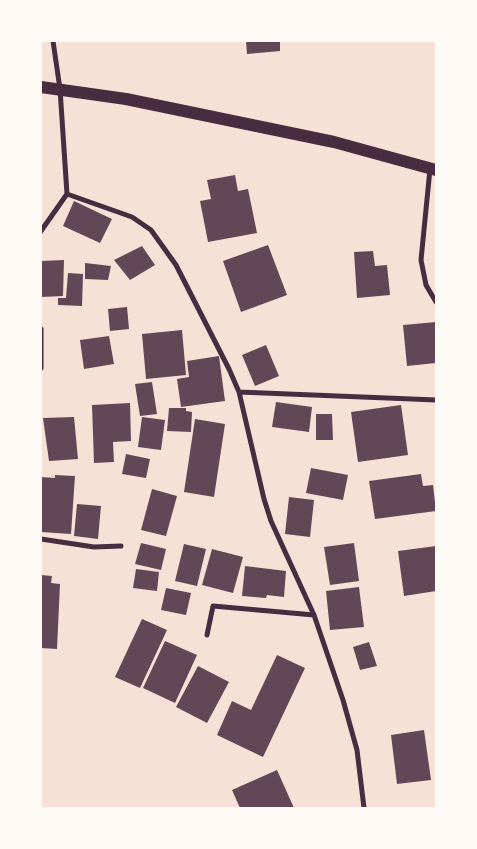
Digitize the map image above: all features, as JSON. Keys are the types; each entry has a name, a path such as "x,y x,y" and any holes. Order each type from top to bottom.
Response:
{"main road":[{"path":"41,87 136,101 324,140 433,169"}],"street":[{"path":"41,231 66,194 60,89 52,41"},
{"path":"433,169 421,260 426,285 436,302"},
{"path":"66,194 132,216 151,230 176,265 239,392 269,514 314,615 357,750 364,808"},
{"path":"41,329 41,368"},
{"path":"239,392 436,400"},
{"path":"41,539 94,547 121,546"},
{"path":"207,635 213,606 314,615"}],"building":[{"path":"246,41 280,41 280,51 247,54"},
{"path":"235,175 238,191 248,189 257,233 208,242 200,201 211,199 207,180"},
{"path":"74,201 112,219 100,243 63,226"},
{"path":"268,245 287,295 241,312 223,261"},
{"path":"142,246 155,265 130,280 114,260"},
{"path":"373,251 375,266 387,265 390,295 357,298 354,252"},
{"path":"64,260 63,296 41,297 41,261"},
{"path":"85,263 111,266 108,280 85,279"},
{"path":"68,273 83,274 82,306 58,305 58,298 66,298"},
{"path":"127,307 129,329 110,331 108,309"},
{"path":"436,322 436,363 407,366 403,325"},
{"path":"182,330 186,375 146,379 142,334"},
{"path":"109,336 114,364 84,369 80,340"},
{"path":"266,345 279,376 255,386 242,355"},
{"path":"219,356 225,401 181,407 177,379 189,377 187,361"},
{"path":"152,382 157,414 140,416 135,384"},
{"path":"276,402 312,407 309,432 272,427"},
{"path":"130,403 131,441 113,442 114,462 94,463 92,405"},
{"path":"401,405 408,455 358,462 351,412"},
{"path":"169,408 186,408 186,411 192,412 191,432 167,431"},
{"path":"316,414 332,414 333,440 316,440"},
{"path":"74,417 78,459 49,461 43,418"},
{"path":"142,417 165,420 161,450 138,447"},
{"path":"195,419 225,424 214,497 184,492"},
{"path":"126,454 150,459 146,478 122,474"},
{"path":"311,468 348,475 343,500 306,493"},
{"path":"421,474 423,486 433,485 436,511 375,519 369,481"},
{"path":"55,475 75,476 71,534 41,532 41,477 55,478"},
{"path":"152,489 177,496 166,536 141,530"},
{"path":"289,497 314,500 310,537 285,534"},
{"path":"77,504 101,506 98,539 74,536"},
{"path":"141,543 166,549 161,570 135,564"},
{"path":"354,543 359,581 330,585 324,547"},
{"path":"184,544 206,549 197,586 175,581"},
{"path":"436,546 436,591 404,596 398,551"},
{"path":"212,549 243,557 233,593 202,585"},
{"path":"245,566 286,571 284,597 267,595 266,598 242,596"},
{"path":"136,569 159,572 157,591 133,588"},
{"path":"41,575 52,576 51,583 60,584 57,649 41,648"},
{"path":"359,587 364,627 330,630 326,591"},
{"path":"166,588 191,593 186,615 161,610"},
{"path":"142,619 167,630 140,688 115,677"},
{"path":"165,641 197,655 175,703 143,688"},
{"path":"369,642 377,666 360,670 353,647"},
{"path":"277,655 305,668 263,757 217,735 232,701 251,710"},
{"path":"198,666 229,682 207,723 176,707"},
{"path":"424,730 431,780 397,784 391,735"},
{"path":"277,770 294,808 240,808 232,790"}]}
